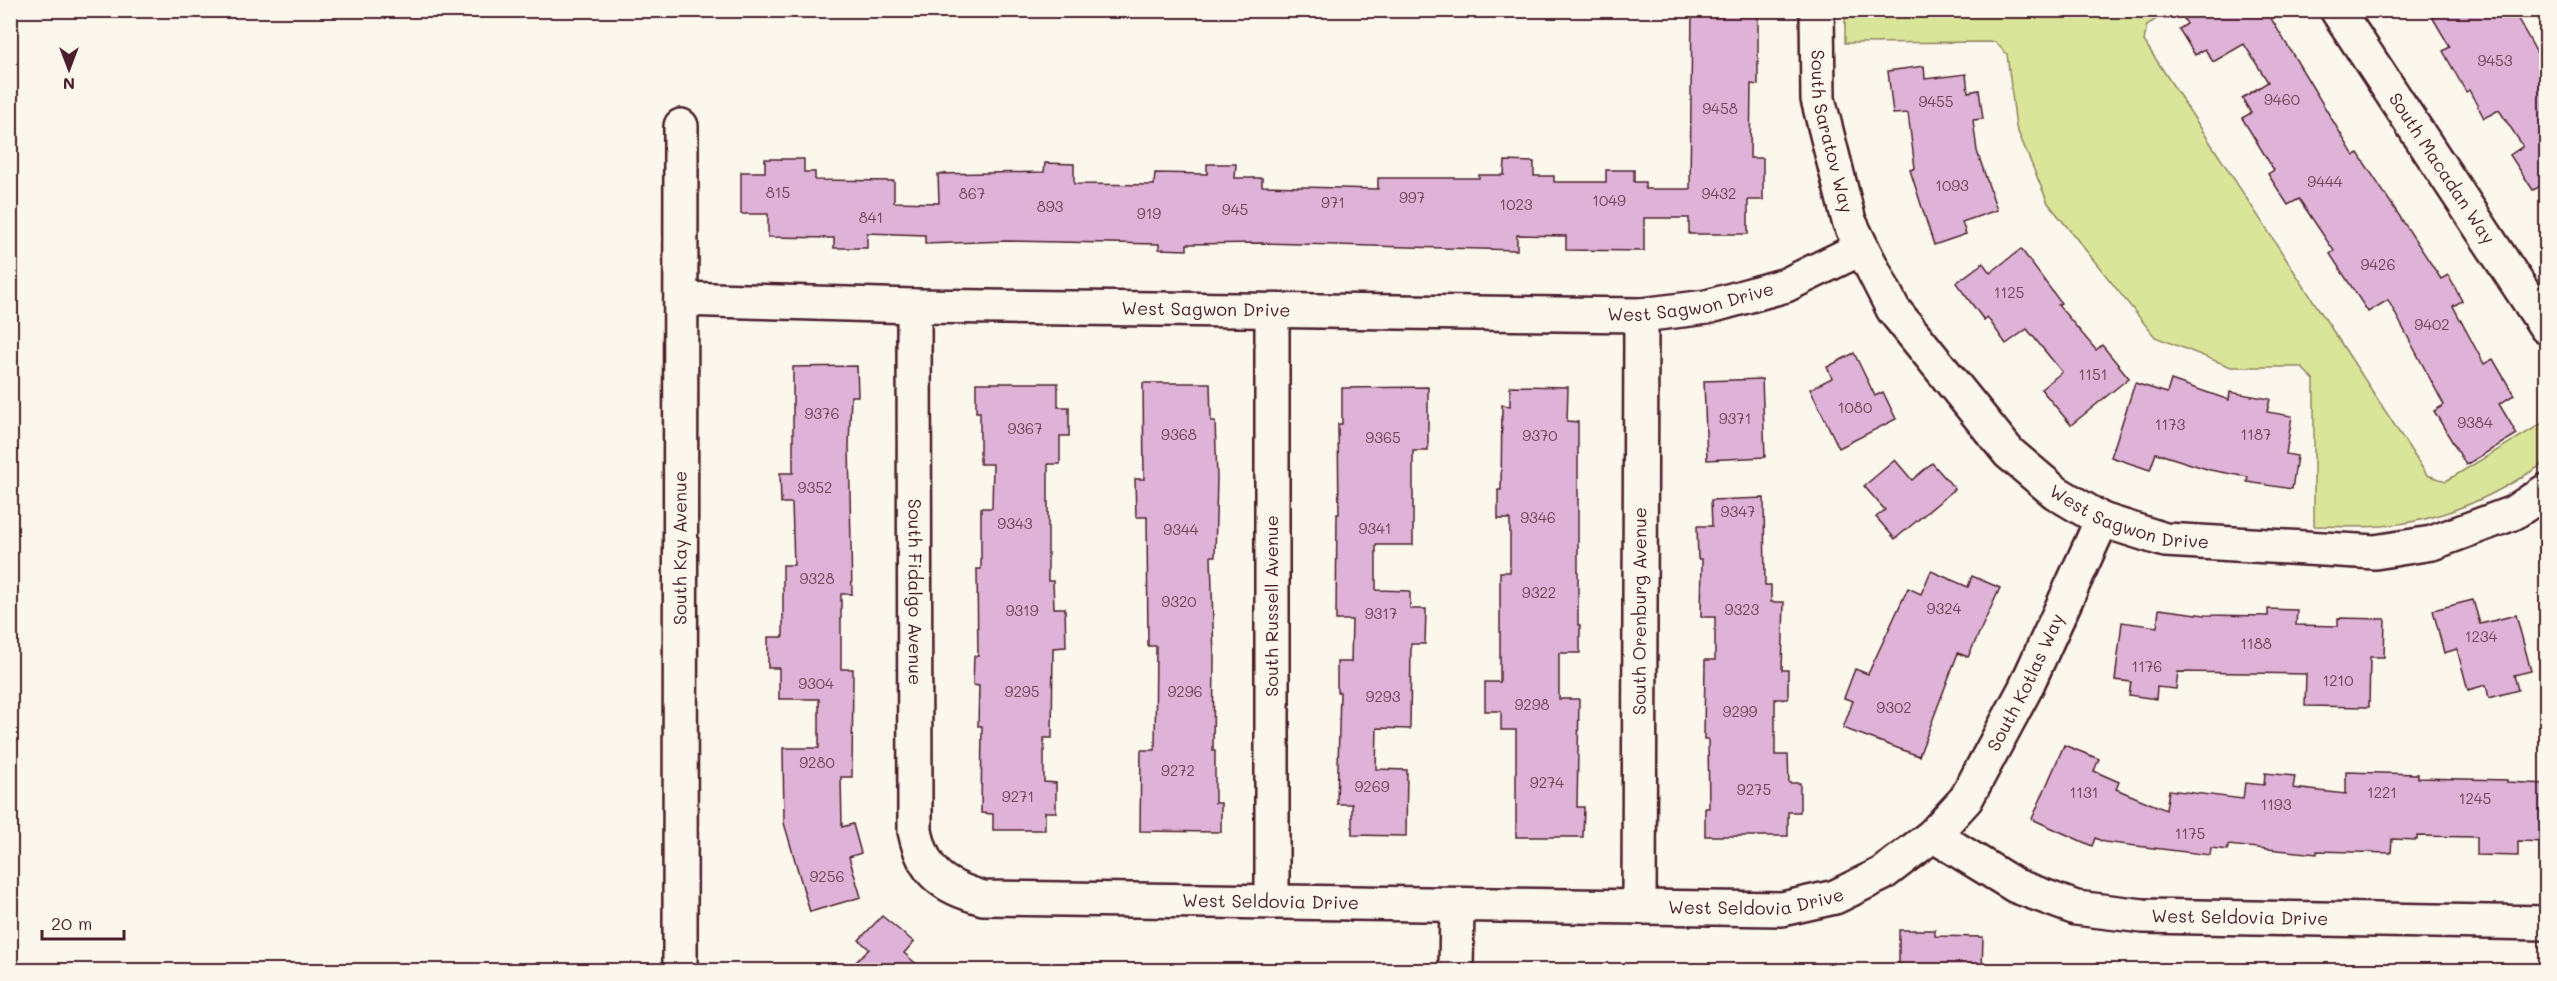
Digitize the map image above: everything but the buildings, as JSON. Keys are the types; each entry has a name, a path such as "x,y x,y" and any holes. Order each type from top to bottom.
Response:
{"street":[{"name":"South Saratov Way","path":"1817,10 1818,99 1849,221 1862,248"},
{"name":"South Macadan Way","path":"2337,10 2547,327"},
{"name":"South Kay Avenue","path":"680,970 681,126"},
{"name":"West Sagwon Drive","path":"681,299 914,306 1641,315 1707,307 1786,285 1862,248 1893,309 2009,453 2055,492 2102,520 2165,540 2375,552 2432,543 2513,513 2547,491"},
{"name":"South Fidalgo Avenue","path":"914,306 915,831 920,854 934,874"},
{"name":"South Russell Avenue","path":"1272,310 1272,902"},
{"name":"South Orenburg Avenue","path":"1639,907 1641,315"},
{"name":"South Kotlas Way","path":"1933,835 1966,799 2025,689 2102,520"},
{"name":"West Seldovia Drive","path":"934,874 955,890 983,898 1782,909 1834,897 1882,874 1933,835 2016,886 2076,908 2143,916 2547,922"},
{"path":"1456,970 1457,905"}],"green space":[{"path":"1845,11 2169,11 2147,25 2144,41 2427,475 2446,481 2546,421 2546,462 2488,495 2427,519 2374,527 2314,526 2314,380 2301,367 2231,367 2155,337 2048,203 2016,127 2007,54 1995,42 1845,43"}]}
